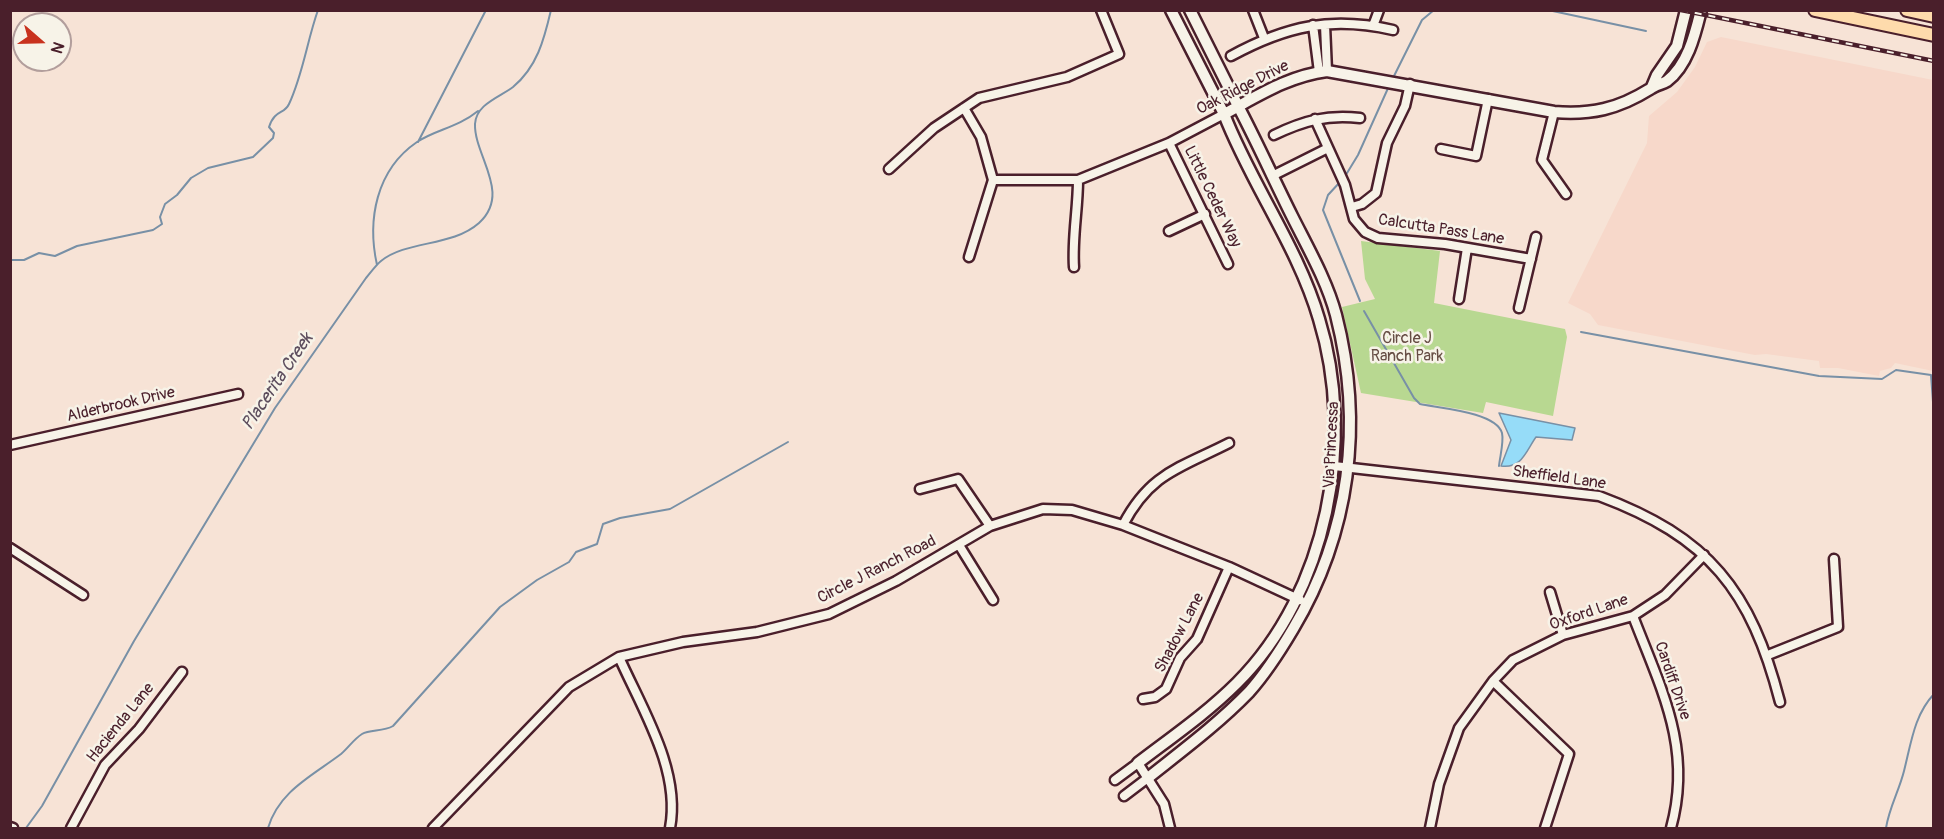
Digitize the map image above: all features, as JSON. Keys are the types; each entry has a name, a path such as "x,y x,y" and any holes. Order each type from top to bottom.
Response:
{"main road":[{"path":"1815,10 1934,35"},
{"path":"1907,10 1934,16"}],"street":[{"path":"889,169 934,128 979,98 1067,77 1119,54 1101,10"},
{"name":"Via Princessa","path":"1115,780 1201,716 1238,682 1261,654 1295,597 1321,533 1334,466 1336,414 1320,320 1297,264 1172,10"},
{"name":"Via Princessa","path":"1124,796 1211,728 1249,692 1268,669 1308,603 1333,543 1349,468 1350,398 1335,315 1323,280 1190,10"},
{"path":"1253,10 1264,38"},
{"path":"1373,26 1379,10"},
{"name":"Oak Ridge Drive","path":"1652,87 1657,75 1677,46 1686,10"},
{"name":"Oak Ridge Drive","path":"993,180 1078,180 1169,143 1288,80 1323,72 1410,84 1554,112 1576,114 1604,111 1620,106 1667,81 1678,68 1693,40 1701,10"},
{"path":"1313,25 1323,72"},
{"path":"1231,56 1264,38 1313,25 1373,26 1393,30"},
{"path":"1323,72 1325,25"},
{"path":"1352,207 1362,204 1376,193 1387,143 1406,106 1410,84"},
{"path":"1441,149 1476,156 1488,99"},
{"path":"964,108 981,137 993,180 969,257"},
{"path":"1554,112 1542,160 1566,194"},
{"path":"1274,135 1299,123 1315,119 1338,116 1360,118"},
{"name":"Calcutta Pass Lane","path":"1315,119 1326,149 1345,184 1359,227 1378,238 1467,248 1531,259"},
{"name":"Little Ceder Way","path":"1169,143 1228,264"},
{"path":"1272,176 1326,149"},
{"path":"1074,267 1073,247 1078,209 1078,180"},
{"path":"1169,231 1205,214"},
{"path":"1519,308 1536,237"},
{"path":"1459,299 1467,248"},
{"name":"Alderbrook Drive","path":"10,445 238,394"},
{"path":"1124,525 1136,501 1154,482 1229,443"},
{"name":"Sheffield Lane","path":"1334,466 1599,496 1633,509 1667,526 1704,555 1745,605 1768,655 1780,702"},
{"path":"920,489 958,479 990,526"},
{"name":"Circle J Ranch Road","path":"433,828 569,687 619,657 683,642 757,632 830,614 896,581 990,526 1043,509 1072,510 1124,525 1229,567 1308,603"},
{"path":"959,544 993,600"},
{"path":"10,548 82,595"},
{"name":"Oxford Lane","path":"1430,828 1439,784 1459,728 1493,681 1514,660 1563,635 1633,616 1665,595 1704,555"},
{"path":"1768,655 1838,627 1834,559"},
{"name":"Shadow Lane","path":"1143,699 1155,697 1166,689 1180,658 1197,639 1229,567"},
{"path":"1550,592 1563,635"},
{"name":"Cardiff Drive","path":"1633,616 1672,718 1680,773 1671,828"},
{"path":"619,657 668,769 672,818 670,828"},
{"name":"Hacienda Lane","path":"71,828 105,765 139,729 182,672"},
{"path":"1493,681 1569,754 1545,828"},
{"path":"1138,763 1164,804 1170,828"}],"shaded area":[{"path":"1721,37 1933,80 1933,371 1895,363 1891,368 1880,371 1879,376 1838,368 1820,368 1819,361 1766,354 1755,355 1598,325 1590,314 1568,303 1647,143 1649,116 1677,92 1695,67 1707,42"}],"green space":[{"name":"Circle J Ranch Park","path":"1361,241 1440,251 1434,303 1565,329 1567,337 1553,416 1486,402 1483,413 1361,393 1342,307 1375,299 1365,279"}],"water":[{"path":"1499,413 1575,428 1572,440 1536,437 1519,462 1514,465 1501,466 1511,440"}],"waterway":[{"path":"10,260 24,260 39,253 55,256 77,246 153,230 162,224 160,217 165,204 177,195 191,178 208,168 253,157 273,138 274,133 269,127 271,121 289,104 298,81 318,10"},
{"path":"418,142 486,10"},
{"name":"Placerita Creek","path":"26,828 42,806 134,641 275,408 366,278 379,263 392,254 468,231 479,223 488,211 492,199 492,187 476,136 476,117 484,106 513,87 528,71 542,42 551,10"},
{"path":"1393,78 1422,20 1434,10"},
{"path":"1548,10 1646,31"},
{"path":"1344,178 1358,155 1389,86"},
{"path":"377,265 374,248 374,214 384,181 392,167 403,153 417,142 478,111"},
{"path":"1340,182 1328,195 1323,210 1360,301"},
{"path":"1364,311 1414,398 1420,404 1466,412 1489,420 1498,426 1502,433 1499,466"},
{"path":"1581,332 1819,376 1882,379 1896,370 1931,375 1933,402"},
{"path":"268,828 273,815 288,794 341,754 362,734 393,726 500,607 537,580 569,562 576,552 597,544 603,524 620,518 670,509 788,442"},
{"path":"1886,828 1918,720 1934,694"}],"railway":[{"path":"1681,10 1934,61"}]}
